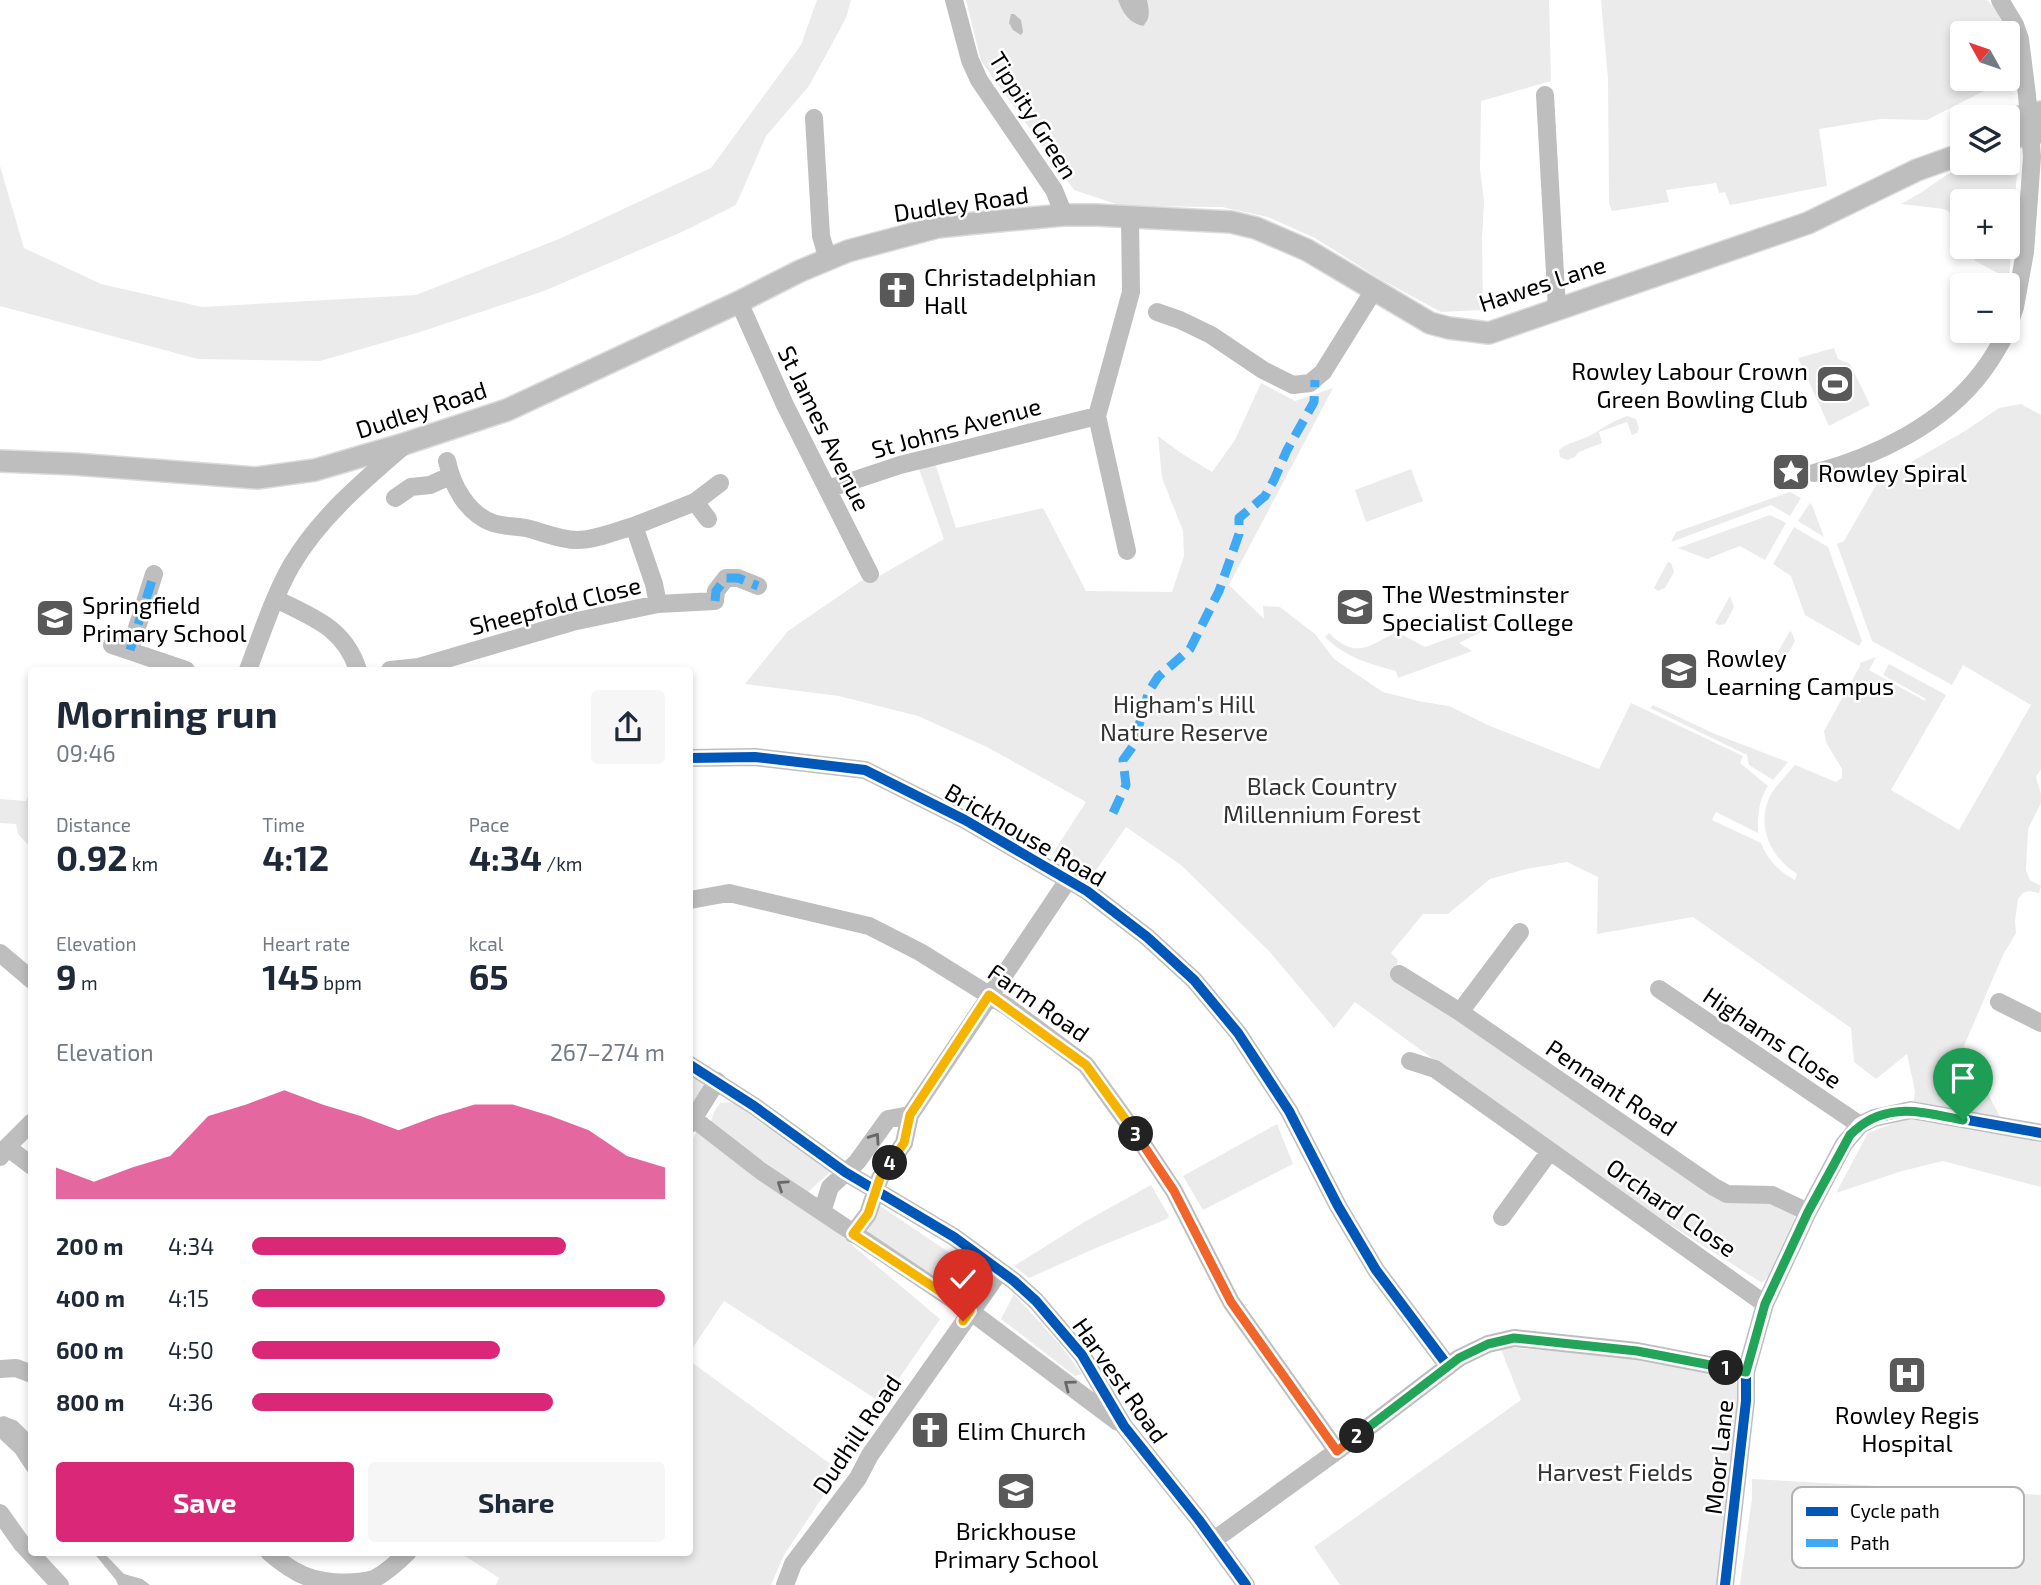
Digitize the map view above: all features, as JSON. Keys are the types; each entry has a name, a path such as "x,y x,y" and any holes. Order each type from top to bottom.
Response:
{"main road":[{"name":"Hawes Lane","path":"1876,191 1907,169 1950,146"},
{"name":"Hawes Lane","path":"1064,215 1231,222 1256,228 1307,250 1430,323 1489,333 1808,223 1917,170 1950,158"},
{"name":"Dudley Road","path":"0,461 257,478 315,470 507,410 738,303 800,271 874,243 938,227 1064,215"}],"street":[{"name":"Tippity Green","path":"954,0 970,60 979,80 1054,190 1064,215"},
{"path":"2000,0 2015,24 2020,39 2035,123 2025,252 2020,280"},
{"path":"1527,113 1545,103 1557,309"},
{"path":"814,118 821,236 828,260"},
{"path":"1127,551 1097,415 1132,292 1130,217"},
{"path":"1157,312 1211,335 1263,370 1293,385 1301,385 1315,380 1323,372 1374,290"},
{"name":"St James Avenue","path":"738,303 785,405 870,574"},
{"path":"1814,473 1836,467 1882,447 1945,409 1981,374 1999,343"},
{"name":"St Johns Avenue","path":"828,489 900,465 1097,415"},
{"path":"249,667 291,566 309,540 338,505 407,443"},
{"path":"395,498 411,487 429,485 449,468 471,508 492,523 575,540 635,526 695,502 720,483"},
{"path":"695,502 708,519"},
{"path":"635,526 658,604"},
{"path":"130,650 154,574"},
{"name":"Sheepfold Close","path":"419,667 572,622 658,604 715,601 716,591 726,578 738,578 758,586"},
{"path":"276,599 327,624 347,645 357,667"},
{"path":"112,645 178,667"},
{"name":"Brickhouse Road","path":"693,758 755,757 865,770 965,820 1087,891 1147,937 1194,980 1238,1033 1289,1111 1338,1206 1376,1270 1448,1366"},
{"path":"853,1234 868,1214 880,1178 904,1143 910,1115 1068,880"},
{"name":"Farm Road","path":"693,899 729,893 869,926 920,952 989,995 1086,1065 1174,1191 1231,1302 1337,1451"},
{"path":"1460,1013 1520,932"},
{"path":"0,953 28,977"},
{"name":"Pennant Road","path":"1399,974 1714,1187 1727,1194 1772,1195 1808,1212"},
{"name":"Highams Close","path":"1659,989 1860,1125"},
{"path":"2000,1002 2041,1023"},
{"name":"Orchard Close","path":"1410,1061 1435,1069 1765,1304"},
{"name":"Harvest Road","path":"693,1067 845,1172 954,1237 1036,1301 1082,1355 1124,1426 1247,1585"},
{"path":"693,1116 717,1081"},
{"path":"1860,1125 1874,1118 1911,1110 2041,1133"},
{"path":"822,1212 830,1187 858,1162 888,1119 910,1115"},
{"name":"Harvest Road","path":"693,1120 761,1171 970,1311 1124,1426"},
{"name":"Moor Lane","path":"1725,1585 1746,1372 1765,1304 1808,1212 1844,1144 1860,1125"},
{"path":"28,1126 3,1152 28,1164"},
{"path":"1502,1217 1550,1151"},
{"name":"Dudhill Road","path":"785,1585 793,1564 858,1478 870,1455 1000,1271"},
{"path":"1214,1541 1459,1358 1488,1344 1514,1338 1637,1351 1746,1372"},
{"path":"0,1369 16,1368 28,1372"},
{"path":"0,1513 28,1551"},
{"path":"32,1556 56,1584"},
{"path":"274,1556 296,1572 312,1579 346,1584 372,1580 404,1556"}],"green space":[{"path":"817,0 851,0 846,18 809,86 766,136 736,205 684,231 544,291 420,332 320,361 198,359 0,306 0,166 24,248 101,284 202,307 416,295 559,239 711,168 801,45"},
{"path":"966,0 1549,0 1551,81 1481,101 1483,310 1441,312 1380,279 1315,238 1268,217 1222,207 1122,206 1074,190 981,61"},
{"path":"1601,0 1987,0 1997,11 2001,21 1950,21 1950,91 1984,91 1956,105 1950,105 1950,108 1927,120 1881,119 1819,129 1827,186 1730,205 1725,192 1719,193 1716,183 1666,190 1669,202 1612,211 1609,203 1608,79"},
{"path":"1948,174 2017,175 2016,189 1950,189 1950,213 1944,209 1901,204"},
{"path":"1974,259 2011,259 2009,273 1998,273"},
{"name":"Rowley Labour Crown Green Bowling Club","path":"1834,348 1838,359 1850,364 1870,405 1829,426 1798,358"},
{"path":"1261,383 1295,401 1333,388 1229,585 1264,619 1263,606 1280,607 1315,634 1334,659 1383,692 1449,706 1490,726 1599,769 1631,703 1743,756 1740,763 1768,786 1760,803 1758,833 1716,812 1712,820 1761,843 1774,864 1795,880 1797,874 1779,858 1767,837 1767,802 1795,765 1836,782 1842,778 1842,769 1826,742 1824,731 1860,663 1876,657 1869,670 1925,701 1926,699 1883,675 1889,664 1946,695 1891,790 1959,830 2031,705 1963,665 1952,685 1872,641 1837,544 1844,541 1875,487 1885,477 1999,408 2021,404 2041,415 2041,769 2036,777 2041,803 2028,829 2026,870 2030,880 2041,886 2039,893 2023,893 2018,899 2016,933 2003,955 1964,1046 2001,1119 2014,1136 2041,1142 2041,1187 1943,1161 1902,1171 1836,1193 1868,1133 1912,1116 1915,1091 1907,1054 1876,1079 1854,1062 1851,1028 1693,917 1597,934 1598,877 1567,862 1490,879 1448,914 1423,914 1391,953 1398,960 1395,972 1706,1189 1769,1203 1795,1214 1767,1278 1762,1283 1663,1220 1503,1110 1355,1002 1334,1028 1269,951 1181,865 1126,827 1089,880 1053,853 1086,802 987,747 918,716 839,696 745,684 788,631 861,581 881,575 944,539 919,469 935,463 956,528 1043,508 1086,591 1172,592 1184,556 1183,531 1162,478 1158,436 1212,472 1235,440"},
{"path":"1627,416 1636,419 1639,428 1637,433 1632,435 1627,422 1599,432 1602,443 1567,460 1560,457 1559,450 1563,447"},
{"path":"1411,469 1423,501 1366,522 1355,490"},
{"path":"1790,492 1801,498 1790,516 1771,505 1671,542 1676,532"},
{"path":"1810,503 1812,505 1824,537 1798,521"},
{"path":"1770,515 1786,523 1765,560 1740,546 1707,559 1678,548"},
{"path":"1794,527 1828,547 1862,641 1859,646 1805,615 1791,576 1773,564"},
{"path":"1668,562 1674,572 1665,588 1658,591 1654,588"},
{"path":"1730,596 1734,607 1725,624 1719,625 1715,623"},
{"path":"1505,618 1459,643 1472,651 1398,678 1396,671 1349,655 1325,637 1329,633 1347,646 1363,648 1397,632 1425,647"},
{"path":"1790,631 1795,641 1786,657 1780,660 1775,657"},
{"path":"1653,705 1715,734 1788,762 1773,780 1749,765 1747,755 1650,708"},
{"path":"28,796 28,845 18,834 16,824 0,823 0,799 26,801"},
{"path":"693,1071 712,1083 693,1106"},
{"path":"732,1102 830,1172 808,1192 710,1124 720,1103"},
{"path":"1277,1124 1293,1164 1203,1210 1183,1176"},
{"path":"697,1131 795,1197 940,1319 882,1403 724,1301 693,1348 693,1138"},
{"path":"1151,1185 1169,1216 1167,1219 1029,1278 1014,1266 1086,1221"},
{"path":"879,1205 981,1274 968,1298 867,1234"},
{"path":"1014,1294 1062,1347 1082,1374 1075,1376 1001,1319"},
{"name":"Harvest Fields","path":"1500,1347 1602,1354 1732,1373 1739,1389 1719,1585 1340,1585 1314,1547 1521,1400"},
{"path":"693,1363 840,1471 784,1555 771,1585 496,1585 499,1578 465,1556 693,1556"},
{"path":"1752,1479 1896,1487 1792,1487 1792,1568 2024,1568 2024,1494 2041,1495 2041,1585 1740,1585 1752,1498"}],"shaded area":[{"path":"1118,0 1147,0 1149,11 1146,23 1143,26 1127,17"},
{"path":"1011,14 1021,20 1021,35 1013,30 1009,23"},
{"path":"0,1417 17,1421 28,1432 28,1472 15,1453 0,1439"},
{"path":"96,1556 107,1556 124,1574 142,1579 150,1585 118,1585"}],"marked path":[{"path":"1113,813 1126,785 1123,760 1133,746 1149,691 1158,677 1190,649 1219,591 1239,534 1239,518 1265,496 1274,480 1287,450 1314,402 1315,380"},
{"path":"130,650 154,574"},
{"path":"715,601 716,591 726,578 738,578 758,586"}],"cycle path":[{"path":"693,758 755,757 865,770 965,820 1087,891 1147,937 1194,980 1238,1033 1289,1111 1338,1206 1376,1270 1448,1366"},
{"path":"693,1067 754,1106 845,1172 954,1237 1014,1281 1036,1301 1082,1355 1124,1426 1199,1520 1246,1585"},
{"path":"1725,1585 1746,1401 1746,1372 1765,1304 1808,1212 1844,1144 1860,1125 1874,1118 1911,1110 2041,1133"}],"place":[{"name":"Christadelphian Hall","path":"897,290"},
{"name":"Rowley Labour Crown Green Bowling Club","path":"1835,384"},
{"name":"Rowley Spiral","path":"1791,472"},
{"name":"The Westminster Specialist College","path":"1355,607"},
{"name":"Springfield Primary School","path":"55,618"},
{"name":"Rowley Learning Campus","path":"1679,671"},
{"name":"Rowley Regis Hospital","path":"1907,1375"},
{"name":"Elim Church","path":"930,1430"},
{"name":"Brickhouse Primary School","path":"1016,1491"}],"route":[{"path":"963,1321 970,1311 853,1234 868,1214 880,1178 904,1143 910,1115 989,995 1086,1065 1174,1191 1231,1302 1337,1451 1459,1358 1488,1344 1514,1338 1637,1351 1746,1372 1765,1304 1808,1212 1850,1135 1860,1125 1894,1112 1911,1110 1963,1120"}],"park label":[{"name":"Higham's Hill Nature Reserve","path":"1184,717"},
{"name":"Black Country Millennium Forest","path":"1322,799"}]}
